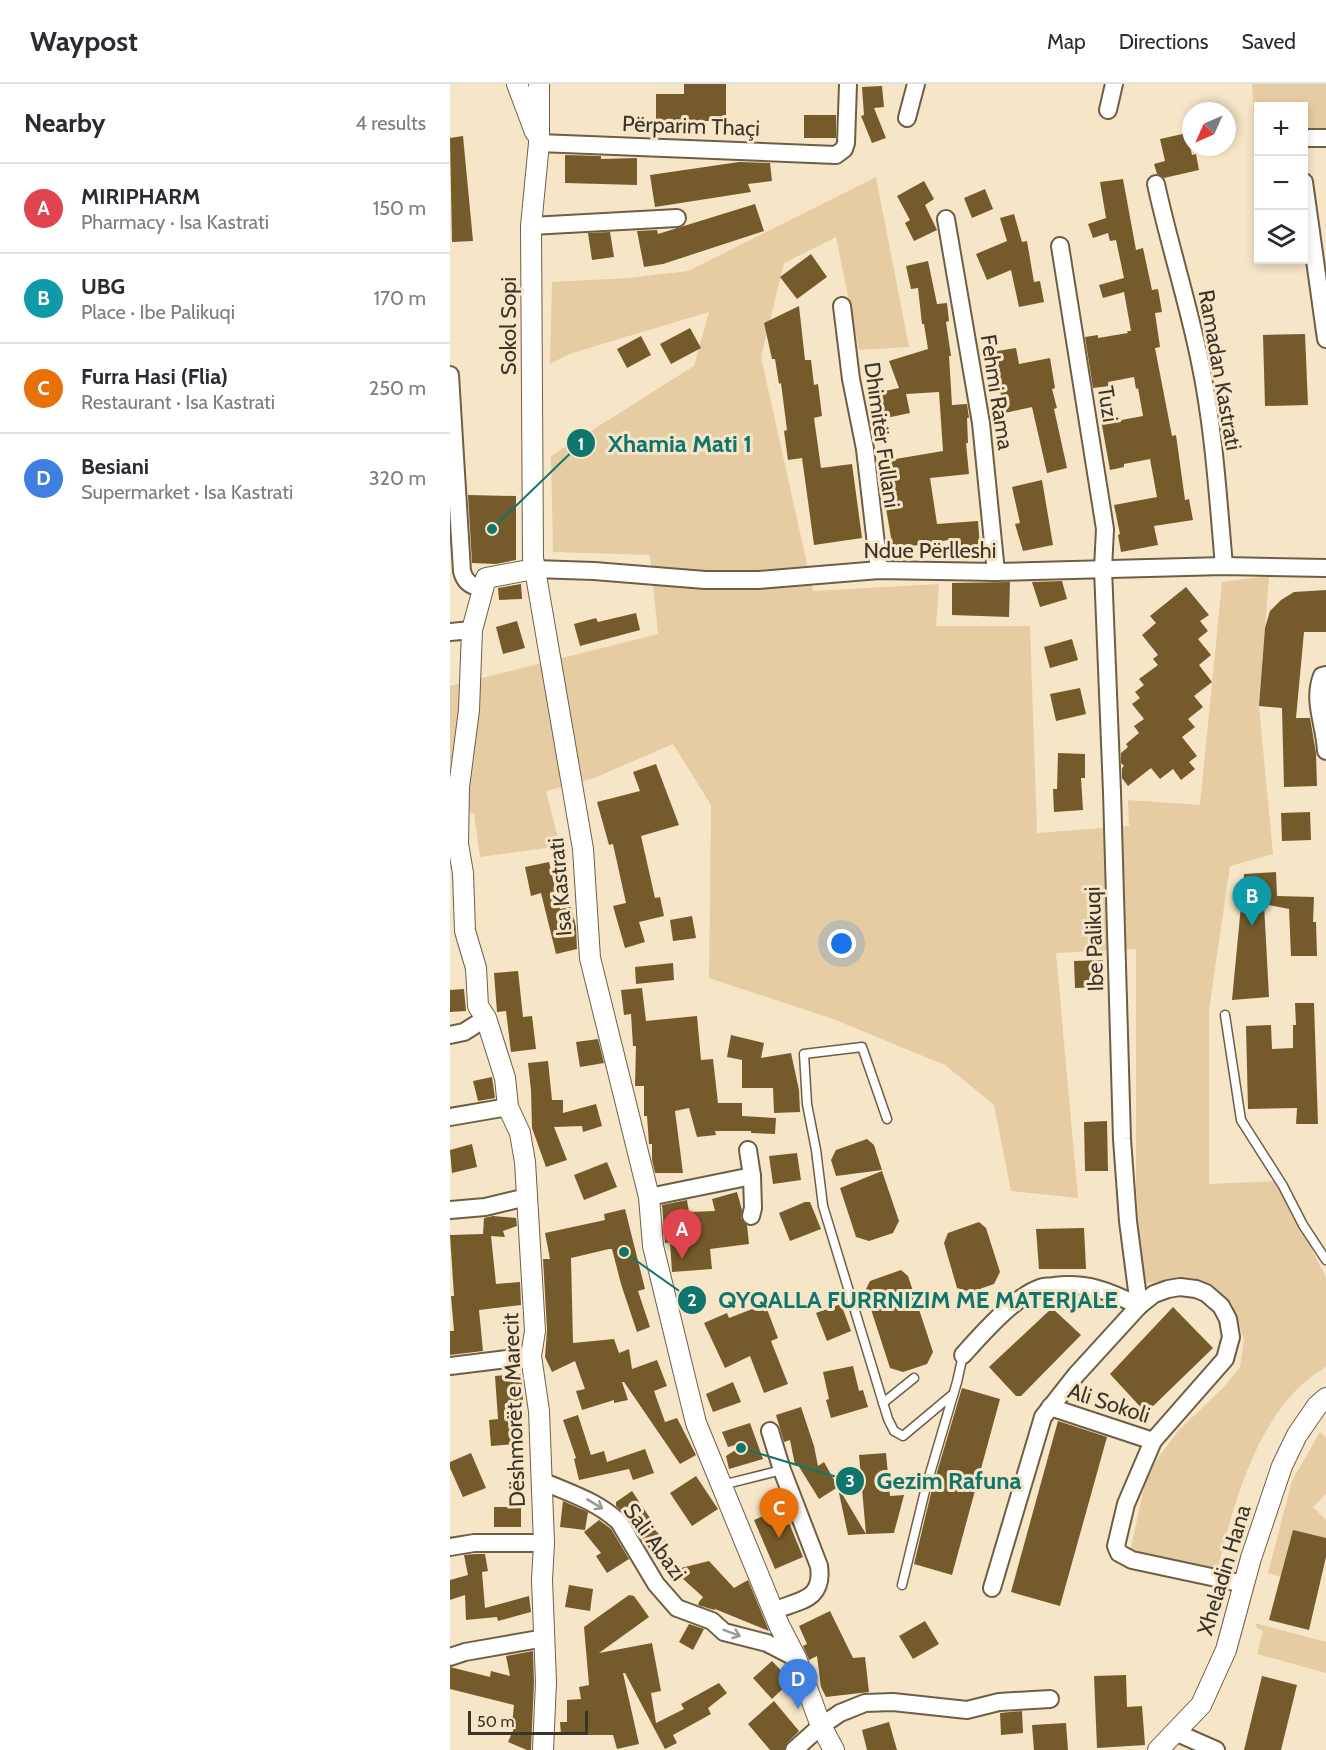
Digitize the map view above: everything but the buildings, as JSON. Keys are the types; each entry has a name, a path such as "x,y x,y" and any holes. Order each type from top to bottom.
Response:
{"street":[{"path":"517,84 539,143"},
{"name":"Sokol Sopi","path":"534,569 531,226 539,143 539,84"},
{"name":"Përparim Thaçi","path":"539,143 830,156 840,153 846,143 848,84"},
{"path":"907,118 916,84"},
{"path":"1108,110 1114,84"},
{"path":"1308,138 1326,138"},
{"name":"Ramadan Kastrati","path":"1156,184 1200,360 1210,423 1224,566"},
{"path":"1308,210 1326,339"},
{"path":"531,226 677,218"},
{"name":"Fehmi Rama","path":"946,219 981,423 996,572"},
{"name":"Tuzi","path":"1060,246 1106,529 1103,569"},
{"name":"Dhimitër Fullani","path":"842,306 851,379 865,449 879,570"},
{"path":"450,375 454,499 464,577 471,584 478,586 486,578 534,569"},
{"name":"Ndue Përlleshi","path":"534,569 594,571 705,580 759,580 879,570 996,572 1224,566 1326,568"},
{"name":"Isa Kastrati","path":"534,569 543,608 583,849 590,958 649,1197 653,1246 696,1423 773,1611 796,1658 821,1726 834,1750"},
{"name":"Ibe Palikuqi","path":"1103,569 1122,1139 1128,1221 1138,1306"},
{"name":"Dëshmorët e Marecit","path":"486,578 472,630 469,710 454,844 463,873 465,931 476,968 478,1006 486,1018 505,1078 508,1107 520,1133 525,1162 535,1331 531,1356 539,1411 544,1543 542,1580 546,1682 543,1750"},
{"path":"450,632 472,630"},
{"path":"1326,675 1322,676 1318,686 1317,700 1326,734 1326,751"},
{"path":"450,1035 464,1032 486,1018"},
{"path":"450,1117 508,1107"},
{"path":"748,1150 752,1176 751,1216"},
{"path":"649,1197 752,1176"},
{"path":"450,1210 485,1207 527,1197"},
{"path":"963,1355 1012,1305 1040,1288 1066,1285 1089,1286 1109,1291 1138,1306"},
{"name":"Ali Sokoli","path":"992,1588 1043,1417 1076,1375 1138,1306 1155,1294 1180,1287 1206,1293 1221,1306 1228,1319 1231,1337 1225,1359 1154,1441 1126,1504 1116,1546 1119,1553 1132,1560 1244,1584"},
{"path":"450,1366 531,1356"},
{"name":"Xheladin Hana","path":"1158,1750 1201,1705 1226,1650 1244,1584 1282,1466 1297,1435 1323,1406"},
{"name":"Ali Sokoli","path":"1050,1407 1154,1441"},
{"path":"770,1431 782,1470 819,1566 821,1579 819,1588 812,1595 773,1611"},
{"name":"Sali Abazi","path":"542,1481 586,1499 612,1515 619,1522 656,1584 677,1608 712,1622 724,1632 767,1643 796,1658"},
{"path":"450,1547 474,1543 544,1543"},
{"path":"450,1657 465,1652 544,1638"},
{"path":"794,1750 840,1713 865,1703 893,1702 967,1710 999,1702 1050,1699"},
{"path":"1175,1731 1216,1750"}],"lane":[{"path":"1225,1015 1241,1120 1326,1260"},
{"path":"886,1119 862,1047 804,1054 807,1104 823,1206 883,1403 894,1431 903,1436 952,1395"},
{"path":"902,1585 926,1486 963,1355"},
{"path":"883,1403 914,1378"},
{"path":"722,1485 782,1470"}],"shaded area":[{"path":"1252,84 1326,84 1326,145 1308,146 1308,102 1254,102 1254,116"},
{"path":"876,177 909,347 859,350 836,237 784,263 761,357 813,591 939,584 936,626 1030,626 1037,833 1129,826 1128,800 1200,805 1222,582 1269,576 1259,706 1273,854 1230,866 1209,1010 1209,1184 1277,1181 1326,1277 1326,1367 1303,1384 1283,1405 1267,1430 1241,1486 1217,1572 1129,1556 1145,1483 1157,1459 1179,1430 1222,1389 1240,1367 1244,1340 1232,1304 1214,1286 1197,1280 1168,1280 1143,1284 1136,1188 1136,949 1056,953 1078,1198 1011,1191 994,1105 945,1065 833,1019 709,978 711,805 673,744 594,778 546,791 560,846 480,857 474,813 450,810 450,686 658,634 650,555 553,552 551,456 694,366 709,312 569,354 550,364 552,282 629,278 688,271"},
{"path":"1320,1432 1326,1438 1326,1494 1313,1507 1326,1520 1326,1538 1281,1577 1268,1573 1292,1481"},
{"path":"1255,1623 1326,1642 1326,1673 1257,1654 1263,1631 1257,1628"}],"place":[{"name":"Xhamia Mati 1","path":"492,529"},
{"name":"UBG","path":"1252,926"},
{"name":"QYQALLA FURRNIZIM ME MATERJALE","path":"624,1252"},
{"name":"MIRIPHARM","path":"682,1259"},
{"name":"Gezim Rafuna","path":"741,1448"},
{"name":"Furra Hasi (Flia)","path":"779,1538"},
{"name":"Besiani","path":"798,1709"}]}
